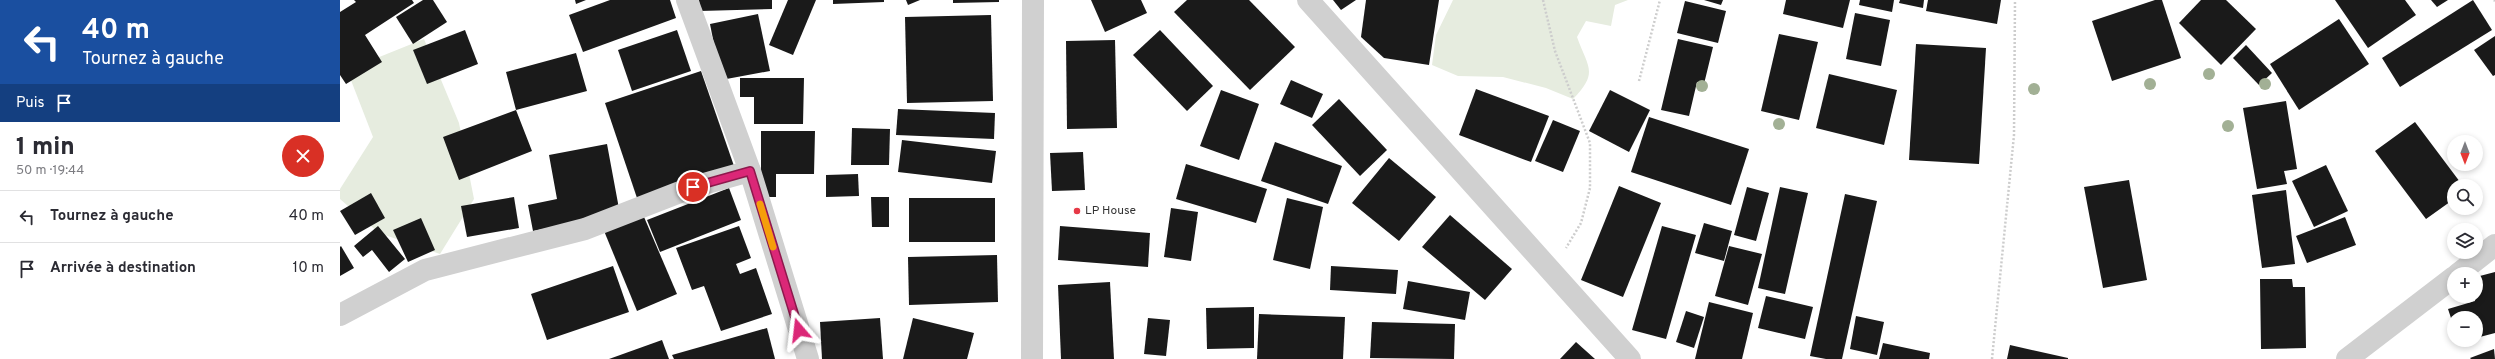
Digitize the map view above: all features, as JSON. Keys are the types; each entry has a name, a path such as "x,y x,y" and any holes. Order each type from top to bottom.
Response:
{"street":[{"path":"687,0 750,171 808,359"},
{"path":"1032,359 1033,0"},
{"path":"1308,0 1630,359"},
{"path":"340,315 425,270 585,229 693,187 750,171"},
{"path":"2467,267 2495,245"},
{"path":"2347,359 2447,282"}],"path":[{"path":"1543,0 1555,51 1590,143 1590,188 1581,223 1552,272"},
{"path":"1639,81 1660,0"},
{"path":"1992,359 2014,135 2015,0"}],"shaded area":[{"path":"1453,0 1628,0 1615,5 1611,26 1586,21 1577,37 1587,63 1589,76 1581,90 1573,99 1546,88 1503,77 1458,76 1432,65 1436,35"},
{"path":"424,39 459,123 474,199 440,254 379,233 340,199 340,189 373,137 347,70"}],"building":[{"path":"354,0 412,0 414,3 365,35 382,62 346,84 340,75 340,12 356,2"},
{"path":"423,0 433,0 447,22 413,44 396,17"},
{"path":"575,0 586,0 576,4"},
{"path":"610,0 670,0 676,18 583,52 569,15"},
{"path":"699,0 772,0 772,9 700,11"},
{"path":"788,0 816,0 793,55 769,45"},
{"path":"833,0 884,0 884,2 833,4"},
{"path":"906,0 920,0 908,5"},
{"path":"953,0 999,0 999,2 953,3"},
{"path":"1091,0 1141,0 1147,13 1105,32"},
{"path":"1187,0 1249,0 1295,47 1250,90 1174,12"},
{"path":"1333,0 1356,0 1341,10"},
{"path":"1366,0 1439,0 1429,65 1384,58 1361,37"},
{"path":"1704,0 1723,0 1721,5"},
{"path":"1786,0 1850,0 1843,28 1783,14"},
{"path":"1860,0 1894,0 1892,12 1859,5"},
{"path":"1900,0 1924,0 1923,8 1899,3"},
{"path":"1928,0 2001,0 1997,24 1926,11"},
{"path":"2155,0 2162,0 2181,58 2112,81 2092,21"},
{"path":"2201,0 2226,0 2256,29 2221,65 2179,23"},
{"path":"2335,0 2405,0 2416,15 2368,48"},
{"path":"2431,0 2448,0 2437,7"},
{"path":"2473,0 2492,30 2400,87 2382,58"},
{"path":"1685,1 1726,11 1718,43 1677,33"},
{"path":"1855,13 1890,20 1881,66 1846,59"},
{"path":"758,14 770,71 721,80 710,24"},
{"path":"991,15 993,101 907,103 905,17"},
{"path":"2339,19 2369,64 2299,110 2270,64"},
{"path":"465,30 478,64 427,84 413,50"},
{"path":"677,30 691,71 632,91 618,50"},
{"path":"1160,30 1213,86 1187,111 1133,55"},
{"path":"1779,34 1818,42 1799,120 1761,111"},
{"path":"2495,36 2495,75 2493,76 2474,50"},
{"path":"1678,39 1713,47 1704,84 1697,82 1689,116 1661,110"},
{"path":"1115,40 1117,128 1067,129 1066,41"},
{"path":"1916,44 1986,48 1979,164 1909,160"},
{"path":"2246,45 2272,73 2259,85 2233,58"},
{"path":"576,53 587,91 516,110 506,72"},
{"path":"701,71 734,166 637,198 605,103"},
{"path":"1829,74 1897,90 1884,145 1816,128"},
{"path":"740,78 804,78 803,124 754,124 754,97 740,97"},
{"path":"1291,80 1323,94 1312,118 1280,104"},
{"path":"1476,89 1549,116 1531,162 1459,135"},
{"path":"1221,90 1259,104 1239,160 1200,146"},
{"path":"1610,90 1650,110 1629,152 1589,131"},
{"path":"1339,99 1387,150 1360,176 1312,125"},
{"path":"2286,101 2297,169 2284,171 2287,184 2257,189 2243,108"},
{"path":"898,109 995,113 994,139 896,135"},
{"path":"516,110 532,151 459,180 443,137"},
{"path":"1649,117 1749,149 1731,205 1631,172"},
{"path":"1553,120 1580,131 1563,172 1535,161"},
{"path":"2415,122 2447,165 2447,171 2452,171 2458,179 2447,179 2447,204 2426,219 2375,151"},
{"path":"852,128 890,129 889,165 851,165"},
{"path":"761,131 815,131 814,174 776,174 776,197 761,197"},
{"path":"902,140 996,151 992,183 898,172"},
{"path":"1275,142 1342,166 1328,204 1261,181"},
{"path":"607,144 620,214 533,231 528,205 557,199 549,155"},
{"path":"1083,152 1085,190 1052,191 1050,153"},
{"path":"1389,158 1436,197 1399,241 1352,203"},
{"path":"1186,164 1267,189 1256,223 1176,199"},
{"path":"2326,165 2348,211 2314,227 2292,181"},
{"path":"858,174 859,196 826,197 826,175"},
{"path":"2129,180 2147,280 2103,288 2084,187"},
{"path":"1619,186 1661,203 1623,297 1581,280"},
{"path":"1747,187 1769,193 1756,241 1734,235"},
{"path":"1780,187 1808,193 1785,294 1758,288"},
{"path":"729,188 741,220 660,252 647,220"},
{"path":"2286,190 2295,264 2262,268 2252,195"},
{"path":"371,193 385,218 355,235 340,211"},
{"path":"1845,194 1877,201 1842,359 1826,359 1810,356"},
{"path":"514,197 519,228 467,237 461,206"},
{"path":"871,197 889,197 889,227 872,227"},
{"path":"909,198 995,198 995,242 909,242"},
{"path":"1287,198 1323,207 1310,269 1273,260"},
{"path":"1171,208 1198,212 1191,261 1164,257"},
{"path":"641,210 677,294 637,311 602,226"},
{"path":"1450,215 1512,269 1485,300 1422,247"},
{"path":"2345,217 2356,245 2307,263 2296,236"},
{"path":"421,218 435,250 408,262 393,230"},
{"path":"1704,223 1732,231 1724,261 1695,253"},
{"path":"378,226 405,259 389,272 372,250 363,257 354,246"},
{"path":"739,226 751,258 736,264 740,274 756,268 772,314 721,331 704,286 692,290 676,248"},
{"path":"1060,226 1150,233 1148,267 1058,260"},
{"path":"1662,226 1696,235 1666,339 1632,330"},
{"path":"341,246 354,268 340,276 340,247"},
{"path":"1729,246 1762,254 1748,305 1715,296"},
{"path":"997,255 998,302 909,305 908,257"},
{"path":"613,266 629,312 547,340 531,294"},
{"path":"1331,266 1398,270 1396,294 1330,290"},
{"path":"2495,272 2495,333 2483,336 2483,311 2449,311 2448,309 2468,303 2483,303 2483,275"},
{"path":"2260,279 2292,279 2293,287 2305,287 2306,348 2261,349"},
{"path":"1408,281 1470,292 1465,320 1403,309"},
{"path":"1110,282 1114,359 1061,359 1058,285"},
{"path":"1766,296 1813,307 1805,339 1758,328"},
{"path":"1709,302 1753,313 1742,359 1695,359"},
{"path":"1254,307 1254,348 1207,349 1206,308"},
{"path":"1686,311 1704,317 1694,348 1676,342"},
{"path":"1259,314 1345,317 1343,359 1257,359"},
{"path":"1856,316 1884,322 1877,355 1850,349"},
{"path":"880,318 883,359 822,359 820,322"},
{"path":"913,318 974,333 967,359 903,359"},
{"path":"1148,318 1170,320 1166,356 1144,354"},
{"path":"1372,322 1455,324 1454,359 1370,358"},
{"path":"767,328 775,359 674,359 672,355"},
{"path":"662,340 669,359 609,359"},
{"path":"1576,342 1595,359 1560,359"},
{"path":"1883,343 1930,353 1929,359 1879,359"},
{"path":"2010,345 2068,358 2068,359 2007,359"},
{"path":"2494,349 2495,359 2470,358"}],"slow traffic":[{"path":"760,204 773,247"}],"place":[{"name":"LP House","path":"1077,211"}],"route":[{"path":"693,187 750,171 799,330"}]}
